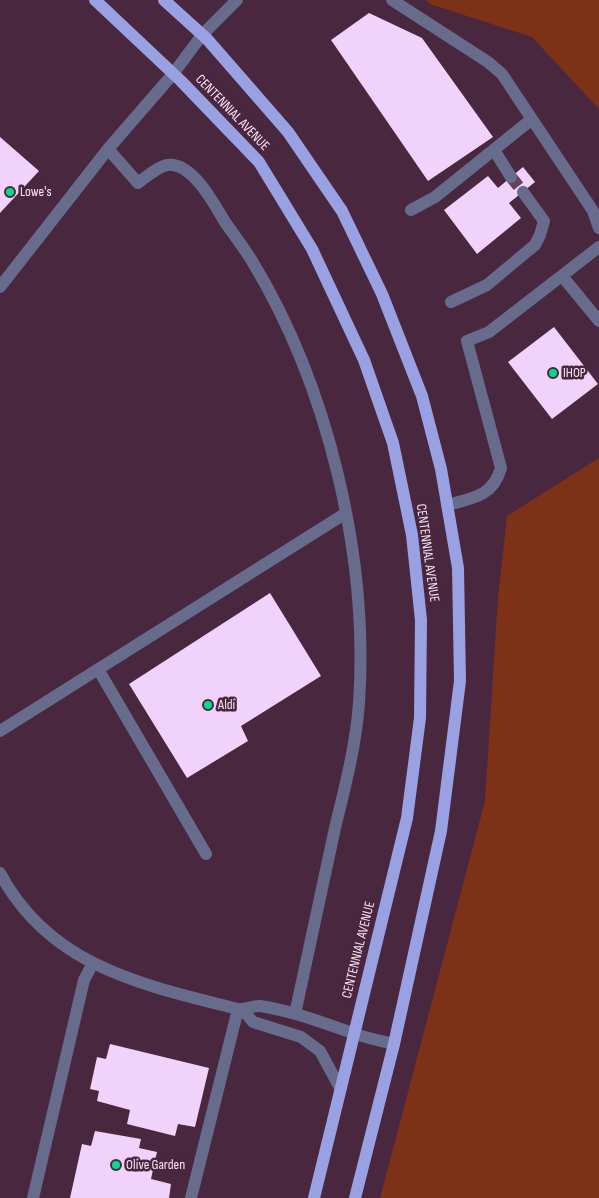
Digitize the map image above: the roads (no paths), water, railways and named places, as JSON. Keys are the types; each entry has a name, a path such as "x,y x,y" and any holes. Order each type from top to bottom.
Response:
{"main road":[{"name":"CENTENNIAL AVENUE","path":"96,0 173,74 259,162 312,249 364,360 374,388 393,443 412,535 421,620 420,718 408,818 314,1198"},
{"name":"CENTENNIAL AVENUE","path":"164,0 202,35 288,132 342,211 382,294 422,396 441,469 458,568 460,681 441,831 394,1044 355,1198"}],"lane":[{"path":"0,287 108,149 173,74 202,35 237,0"},
{"path":"392,0 488,62 502,74 593,211 599,228"},
{"path":"411,210 435,197 532,119"},
{"path":"108,149 138,183 167,165 182,168 197,180 252,261 276,304 303,363 317,403 343,494 351,538 359,610 359,704 349,766 295,1014"},
{"path":"494,150 511,177"},
{"path":"451,302 487,285 535,245 544,221 522,192"},
{"path":"447,505 472,499 485,492 497,481 501,468 467,341 489,332 599,247"},
{"path":"562,276 599,321"},
{"path":"0,731 346,513"},
{"path":"98,669 206,854"},
{"path":"0,873 9,890 27,914 54,940 93,963 149,986 241,1010 258,1006 295,1014 354,1034 394,1044"},
{"path":"34,1198 84,980 93,963"},
{"path":"241,1010 253,1022 300,1038 320,1051 340,1088"},
{"path":"191,1198 241,1010"}],"tunnel":[{"path":"511,177 523,192"}],"place":[{"name":"Lowe's","path":"10,192"},
{"name":"IHOP","path":"553,373"},
{"name":"Aldi","path":"208,705"},
{"name":"Olive Garden","path":"116,1165"}]}
